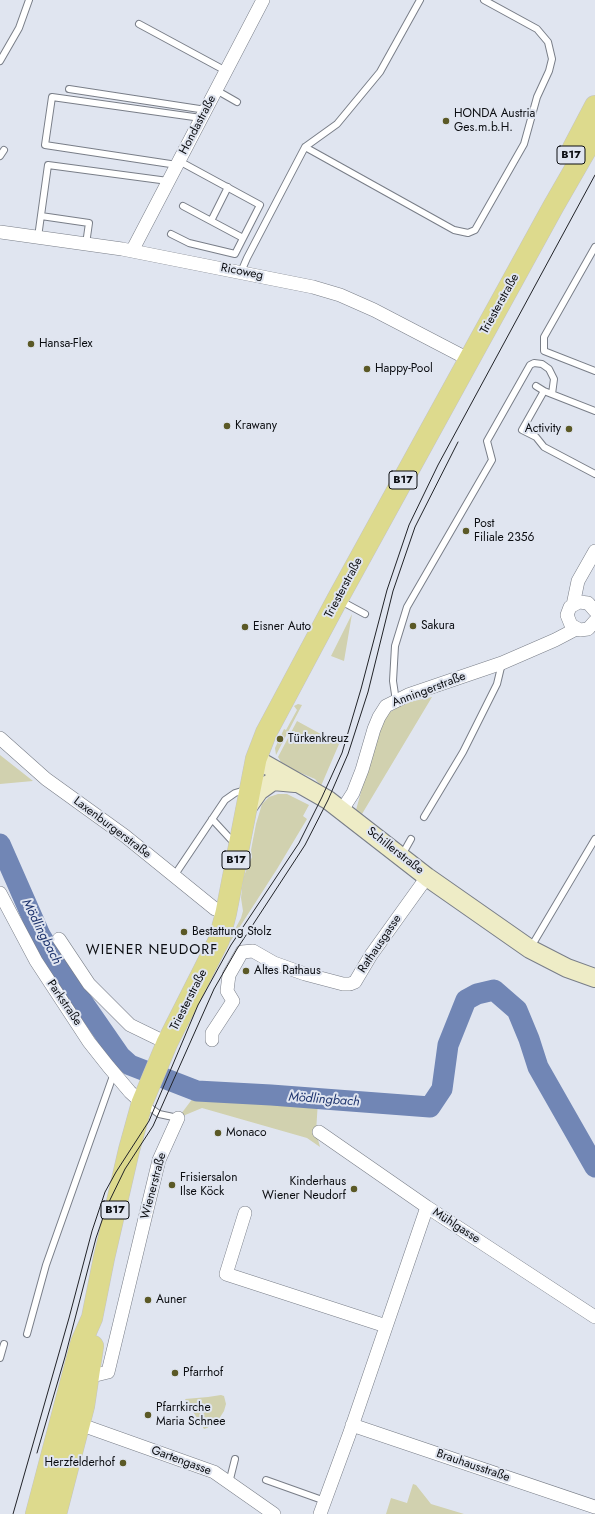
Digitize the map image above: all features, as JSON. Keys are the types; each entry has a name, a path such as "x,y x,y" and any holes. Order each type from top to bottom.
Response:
{"main road":[{"name":"B17","path":"553,207 573,147 595,106"},
{"name":"Triesterstraße","path":"149,1086 167,1043 219,940 226,912 256,758 266,733 337,600 553,207 595,134"},
{"name":"B17","path":"36,1514 81,1343 92,1318 129,1150 149,1086"},
{"name":"B17","path":"56,1514 84,1406 93,1344 92,1318"}],"street":[{"name":"Hondastraße","path":"132,251 261,1"},
{"name":"Ricoweg","path":"0,232 132,251 313,287 340,295 374,310 470,360"},
{"path":"579,603 578,581 595,551"},
{"path":"579,603 591,606 595,611"},
{"path":"572,624 568,611 579,603"},
{"name":"Anningerstraße","path":"342,810 353,793 362,770 374,729 386,706 396,700 502,664 555,640 572,624 580,630 588,629 595,621"},
{"name":"Laxenburgerstraße","path":"0,738 46,779 125,836 215,909 226,912"},
{"name":"Schillerstraße","path":"256,758 328,800 428,877 530,949 567,968 595,978"},
{"path":"249,798 273,781 298,783"},
{"name":"Rathausgasse","path":"212,1040 212,1033 233,1001 227,991 229,975 242,952 253,951 274,962 305,974 343,984 355,982 371,955 428,877"},
{"name":"Parkstraße","path":"0,893 36,961 89,1042 114,1073 149,1086"},
{"path":"59,939 89,984 130,1026 167,1043"},
{"name":"Wienerstraße","path":"88,1378 108,1372 159,1160 178,1118"},
{"name":"Mühlgasse","path":"319,1132 427,1207 595,1318"},
{"path":"320,1514 427,1207"},
{"path":"245,1213 226,1274 386,1326"},
{"name":"Gartengasse","path":"79,1424 214,1472 274,1514"},
{"name":"Brauhausstraße","path":"352,1425 595,1507"}],"lane":[{"path":"0,61 19,28 29,0"},
{"path":"241,272 305,147 337,124 380,72 420,0"},
{"path":"305,147 454,230 468,233 475,230 524,144 537,97 549,71 552,59 548,42 537,30 484,0"},
{"path":"139,24 226,71"},
{"path":"69,89 204,114"},
{"path":"216,90 237,102"},
{"path":"171,234 189,243 235,254 260,205 228,187 178,163 45,146 52,98 204,114"},
{"path":"0,156 4,150"},
{"path":"38,237 48,165 168,181"},
{"path":"211,221 228,187"},
{"path":"183,206 243,238"},
{"path":"41,216 89,223 86,244"},
{"path":"595,247 544,337 544,351 595,371"},
{"path":"396,700 393,681 395,646 407,608 492,460 487,441 530,366 534,364 542,364 549,369 554,378 552,394"},
{"path":"536,386 544,391 595,411"},
{"path":"544,391 522,430 536,437 544,447 595,474"},
{"path":"337,600 365,614"},
{"path":"424,817 463,752 497,684 502,664"},
{"path":"174,876 225,800 235,793 249,798"},
{"path":"212,818 238,848"},
{"path":"401,856 411,839"},
{"path":"530,949 595,839"},
{"path":"26,1334 46,1265 114,1073"},
{"name":"Wienerstraße","path":"149,1086 159,1114 178,1118"},
{"path":"0,1358 4,1344"},
{"path":"229,1483 235,1459"},
{"path":"266,1480 325,1501"}],"green space":[{"path":"352,614 344,661 331,656"},
{"path":"432,697 362,814 356,810 378,731 387,714 405,703"},
{"path":"298,704 302,705 276,755 275,748 284,729 286,730 297,710 294,706"},
{"path":"297,721 339,744 321,786 315,779 296,771 281,762 278,757"},
{"path":"0,755 33,781 0,784"},
{"path":"278,794 287,794 309,805 303,816 307,819 230,942 229,940 241,918 243,911 241,898 243,878 252,857 251,850 262,804 269,797"},
{"path":"196,1094 318,1101 316,1132 320,1147 307,1138 202,1108 178,1118"},
{"path":"221,1395 224,1396 226,1404 224,1411 219,1419 204,1429 185,1399"},
{"path":"413,1484 416,1485 431,1504 464,1514 386,1514 391,1498 407,1503"}],"waterway":[{"name":"Mödlingbach","path":"0,844 40,935 66,978 120,1056 130,1065 197,1091 430,1107 442,1089 448,1045 466,1000 477,994 494,990 517,1010 529,1039 538,1067 595,1167"}],"tram line":[{"path":"13,1514 69,1318 92,1231 105,1192 149,1121 198,1005 231,945 299,843 322,797 342,753 361,689 387,590 409,525 438,465 595,175"},
{"path":"37,1453 65,1357 96,1238 107,1206 125,1169 153,1126 214,989 237,949 305,845 328,800 348,754 368,692 393,591 415,527 458,442"}],"place":[{"name":"HONDA Austria Ges.m.b.H.","path":"446,121"},
{"name":"Hansa-Flex","path":"31,344"},
{"name":"Happy-Pool","path":"367,369"},
{"name":"Krawany","path":"227,426"},
{"name":"Activity","path":"569,429"},
{"name":"Post Filiale 2356","path":"466,531"},
{"name":"Sakura","path":"413,626"},
{"name":"Eisner Auto","path":"245,627"},
{"name":"Türkenkreuz","path":"280,739"},
{"name":"Bestattung Stolz","path":"184,932"},
{"name":"Altes Rathaus","path":"246,971"},
{"name":"Monaco","path":"218,1133"},
{"name":"Frisiersalon Ilse Köck","path":"172,1185"},
{"name":"Kinderhaus Wiener Neudorf","path":"354,1189"},
{"name":"Auner","path":"148,1300"},
{"name":"Pfarrhof","path":"175,1373"},
{"name":"Pfarrkirche Maria Schnee","path":"148,1415"},
{"name":"Herzfelderhof","path":"123,1463"}],"district":[{"name":"WIENER NEUDORF","path":"152,951"}]}
